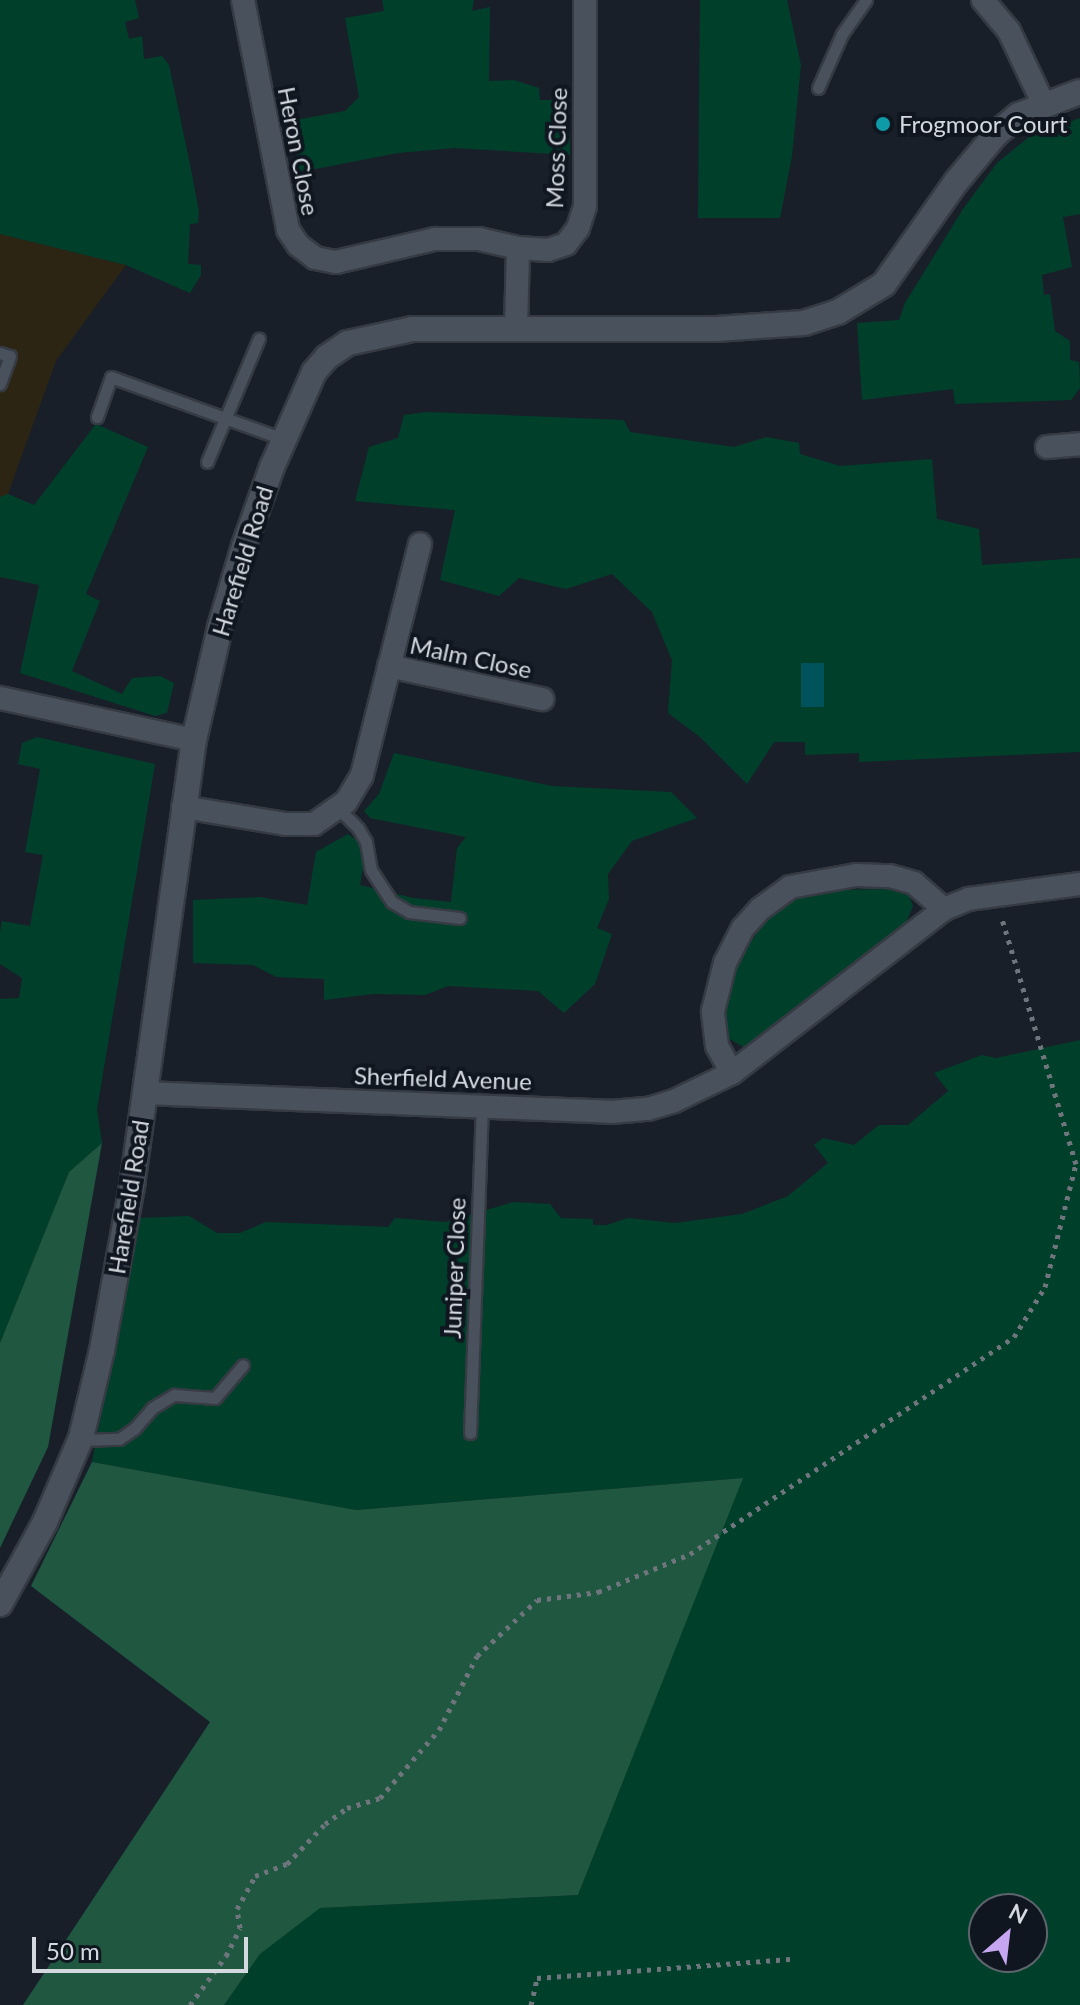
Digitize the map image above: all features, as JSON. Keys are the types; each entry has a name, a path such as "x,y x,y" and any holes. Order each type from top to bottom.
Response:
{"street":[{"name":"Heron Close","path":"243,0 288,230 298,245 315,258 336,262 435,239 479,239 518,248"},
{"name":"Moss Close","path":"518,248 548,250 566,244 578,228 585,206 585,0"},
{"path":"983,0 1009,31 1043,103"},
{"name":"Harefield Road","path":"0,1604 45,1522 80,1440 102,1350 144,1093 194,740 224,614 283,439 314,372 327,357 348,343 412,329 771,326 804,323 838,312 884,284 976,154 1019,115 1043,103 1080,92"},
{"path":"516,327 518,248"},
{"path":"1047,447 1080,444"},
{"name":"Malm Close","path":"339,809 362,775 420,544"},
{"name":"Malm Close","path":"389,666 542,699"},
{"path":"0,698 194,740"},
{"path":"183,807 286,824 314,824 339,809"},
{"path":"732,1073 717,1046 713,1011 725,963 743,928 760,909 790,887 856,875 890,876 914,883 944,909"},
{"name":"Sherfield Avenue","path":"144,1093 611,1112 648,1109 674,1101 732,1073 944,909 969,899 1080,884"}],"lane":[{"path":"818,88 842,34 866,0"},
{"path":"207,462 259,338"},
{"path":"0,353 10,356 0,384"},
{"path":"97,417 111,377 283,439"},
{"path":"339,809 366,842 371,870 392,902 409,912 460,918"},
{"name":"Juniper Close","path":"470,1433 482,1105"},
{"path":"80,1440 119,1439 134,1429 152,1408 174,1395 215,1398 243,1365"}],"path":[{"path":"190,2005 226,1956 240,1928 237,1909 255,1876 287,1864 325,1824 347,1808 380,1798 439,1730 477,1656 537,1600 598,1592 690,1554 1014,1337 1045,1287 1076,1164 1002,922 998,895"},
{"path":"531,2005 537,1978 790,1959"}],"shaded area":[{"path":"0,234 126,265 56,361 8,494 0,497"}],"green space":[{"path":"0,0 135,0 139,18 125,22 129,39 142,36 144,59 162,56 169,65 191,169 199,212 198,223 190,224 188,264 201,265 201,275 190,293 126,265 0,234"},
{"path":"382,0 474,0 472,11 490,7 489,81 514,80 539,88 540,100 569,100 570,155 455,148 398,153 300,172 290,121 345,111 359,97 345,18 384,11"},
{"path":"700,0 787,0 801,65 792,156 780,218 698,218"},
{"path":"1080,118 1080,214 1063,217 1072,267 1042,275 1044,295 1050,294 1055,331 1070,341 1070,360 1079,362 1080,388 1071,400 955,404 953,389 862,400 857,323 899,320 905,303 963,209 997,163 1029,137"},
{"path":"427,412 624,420 630,432 734,447 766,437 799,443 800,454 840,466 932,459 937,519 979,529 982,565 1080,558 1080,752 859,762 859,753 805,755 805,742 774,742 747,784 700,737 668,713 672,660 652,612 612,574 566,589 519,578 499,596 440,580 455,510 355,501 369,447 398,438 404,415"},
{"path":"96,424 148,447 86,594 100,601 72,671 122,694 132,678 160,676 174,683 167,713 155,716 20,673 39,585 0,577 0,497 8,494 34,505"},
{"path":"37,737 155,764 97,1109 102,1143 69,1172 0,1343 0,999 19,998 22,978 0,964 0,932 2,921 30,926 43,855 25,852 40,769 18,764 22,743"},
{"path":"394,753 552,786 671,792 697,818 632,841 608,874 609,899 597,928 612,934 595,984 564,1013 538,991 448,986 425,995 373,994 324,1000 324,979 276,977 253,965 193,963 193,900 260,897 307,905 316,852 348,834 363,845 365,856 360,885 413,898 451,902 457,848 466,837 370,818 364,811 379,794"},
{"path":"889,889 909,896 913,906 905,925 745,1048 728,1038 725,1010 736,966 768,915 794,898 830,890"},
{"path":"1080,1040 1080,2005 224,2005 260,1954 319,1908 578,1895 742,1478 356,1510 92,1462 139,1218 189,1216 217,1233 240,1233 266,1222 388,1227 395,1218 446,1222 513,1202 550,1204 561,1218 593,1219 593,1225 607,1225 628,1218 675,1223 742,1214 788,1196 828,1163 814,1145 823,1138 854,1145 879,1125 908,1125 948,1091 934,1073 982,1055 996,1058"},
{"path":"102,1143 48,1447 0,1548 0,1343 69,1172"},
{"path":"92,1462 356,1510 743,1478 578,1895 320,1908 260,1954 224,2005 23,2005 210,1722 31,1586"}],"water":[{"path":"801,663 824,663 824,707 801,707"}],"place":[{"name":"Frogmoor Court","path":"883,124"}]}
